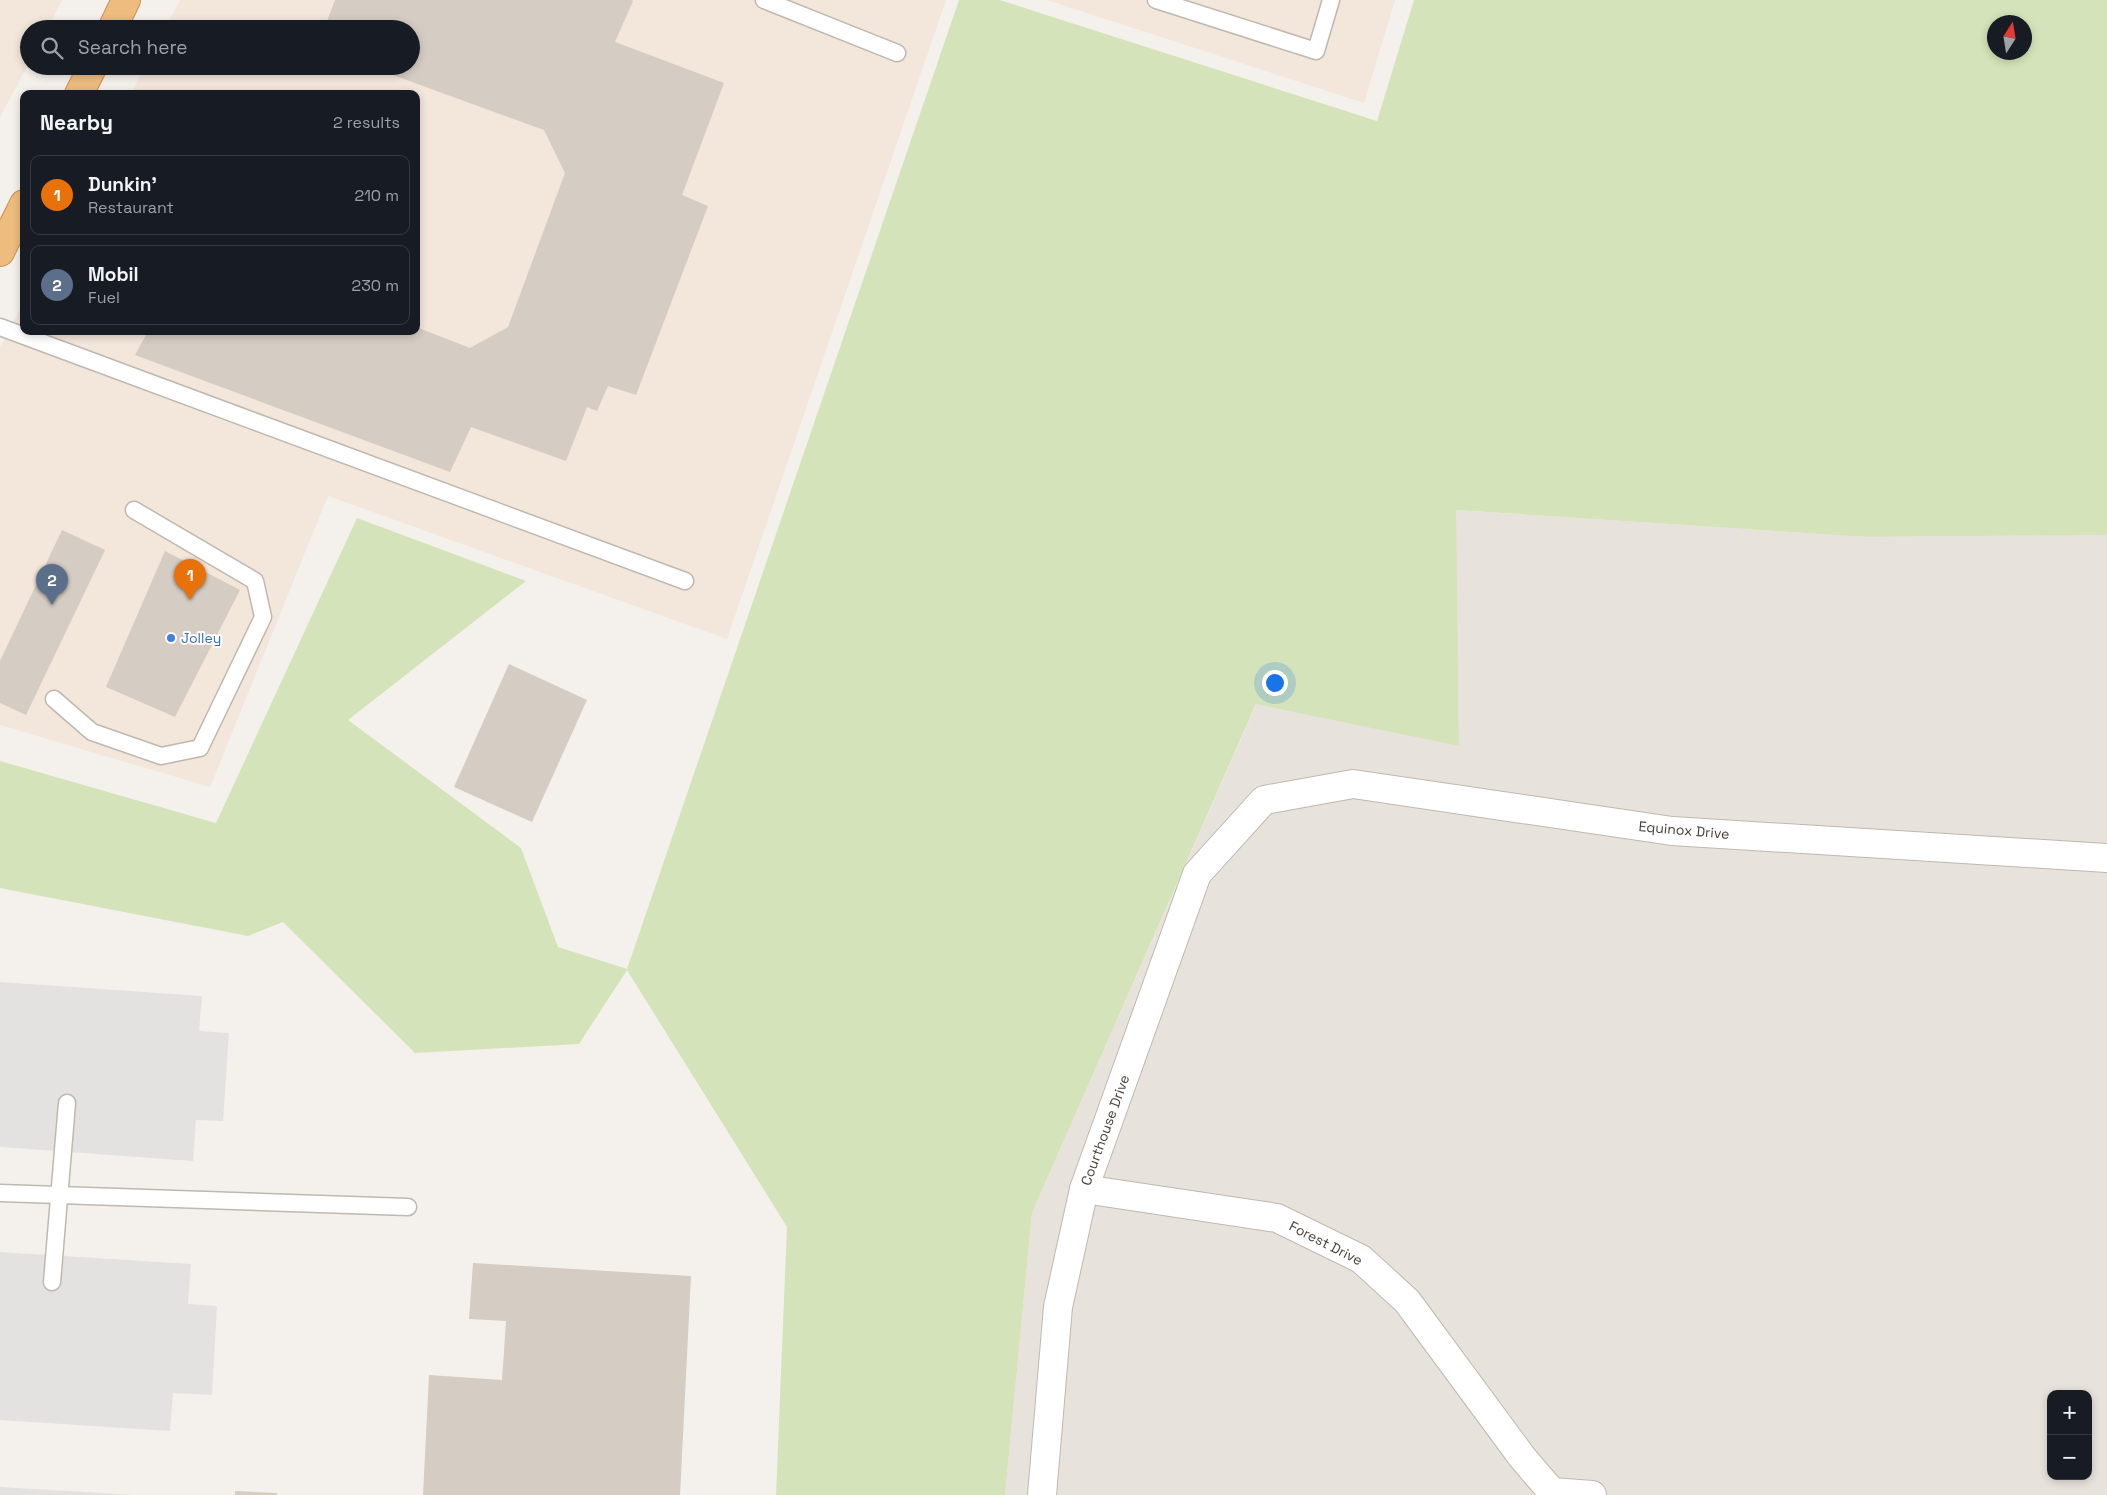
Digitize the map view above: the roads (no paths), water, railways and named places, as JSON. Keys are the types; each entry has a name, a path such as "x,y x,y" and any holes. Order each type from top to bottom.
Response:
{"highway":[{"path":"116,20 126,0"},
{"path":"81,90 88,75"},
{"path":"0,252 20,212"}],"street":[{"name":"Equinox Drive","path":"1264,800 1353,784 1672,831 2107,858"},
{"name":"Courthouse Drive","path":"1042,1495 1058,1307 1084,1189 1197,874 1264,800"},
{"name":"Forest Drive","path":"1084,1189 1277,1218 1361,1258 1407,1301 1522,1457 1553,1494"},
{"path":"1553,1494 1592,1495"}],"lane":[{"path":"764,0 897,53"},
{"path":"1156,0 1316,51 1331,0"},
{"path":"0,327 20,334"},
{"path":"22,335 685,581"},
{"path":"54,699 92,732 161,756 200,748 263,617 255,582 134,510"},
{"path":"52,1282 67,1103"},
{"path":"0,1193 408,1207"}],"place":[{"name":"Dunkin'","path":"190,600"},
{"name":"Mobil","path":"52,605"},
{"name":"Jolley","path":"171,638"}]}
